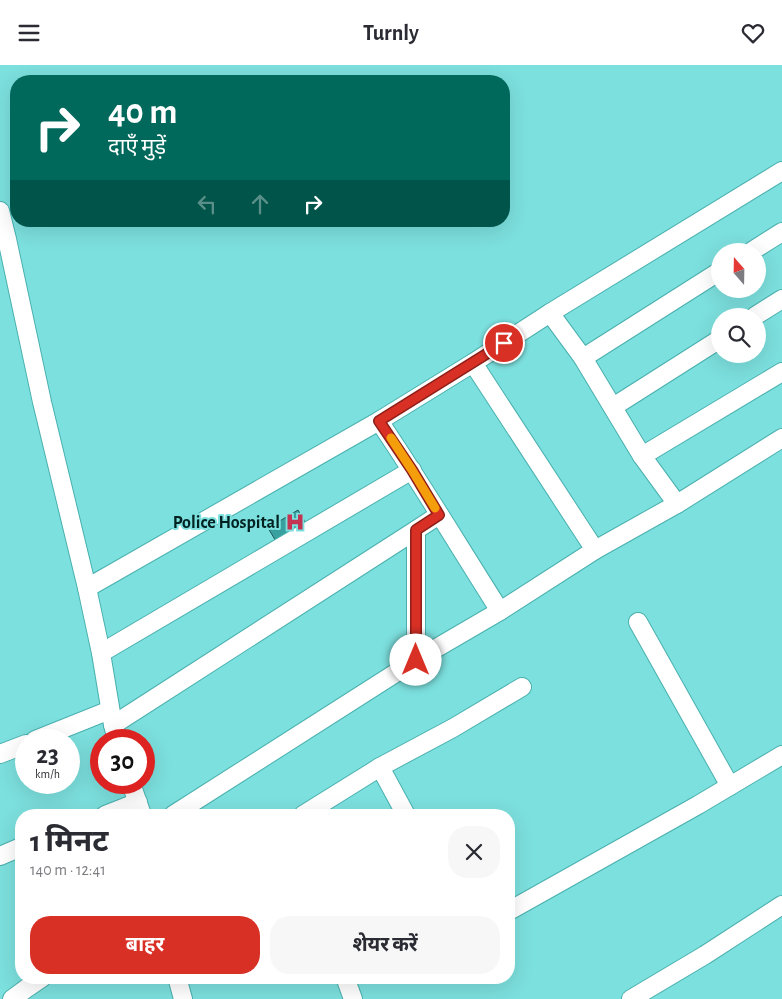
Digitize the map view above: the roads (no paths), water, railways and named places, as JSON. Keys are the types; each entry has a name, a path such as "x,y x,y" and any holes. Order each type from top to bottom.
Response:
{"street":[{"path":"87,588 379,421 550,313 782,171"},
{"path":"0,211 4,240 87,588 101,653 113,725"},
{"path":"765,243 782,232"},
{"path":"583,358 711,277"},
{"path":"766,309 782,299"},
{"path":"550,313 583,358 642,456 677,504"},
{"path":"613,407 711,345"},
{"path":"473,363 594,550"},
{"path":"642,456 782,372"},
{"path":"379,421 412,470 500,611"},
{"path":"182,809 416,660 500,611 594,550 677,504 782,437"},
{"path":"101,653 412,470"},
{"path":"80,731 113,725 439,515"},
{"path":"416,530 416,660"},
{"path":"638,622 730,786"},
{"path":"313,809 380,767 453,728 522,687"},
{"path":"0,754 15,748"},
{"path":"515,908 698,805 782,755"},
{"path":"380,767 403,809"},
{"path":"135,794 140,809"},
{"path":"0,855 15,849"},
{"path":"631,999 705,955 782,905"},
{"path":"179,984 184,999"},
{"path":"348,984 353,999"},
{"path":"12,999 29,993"}],"place":[{"name":"Police Hospital","path":"295,522"}]}
